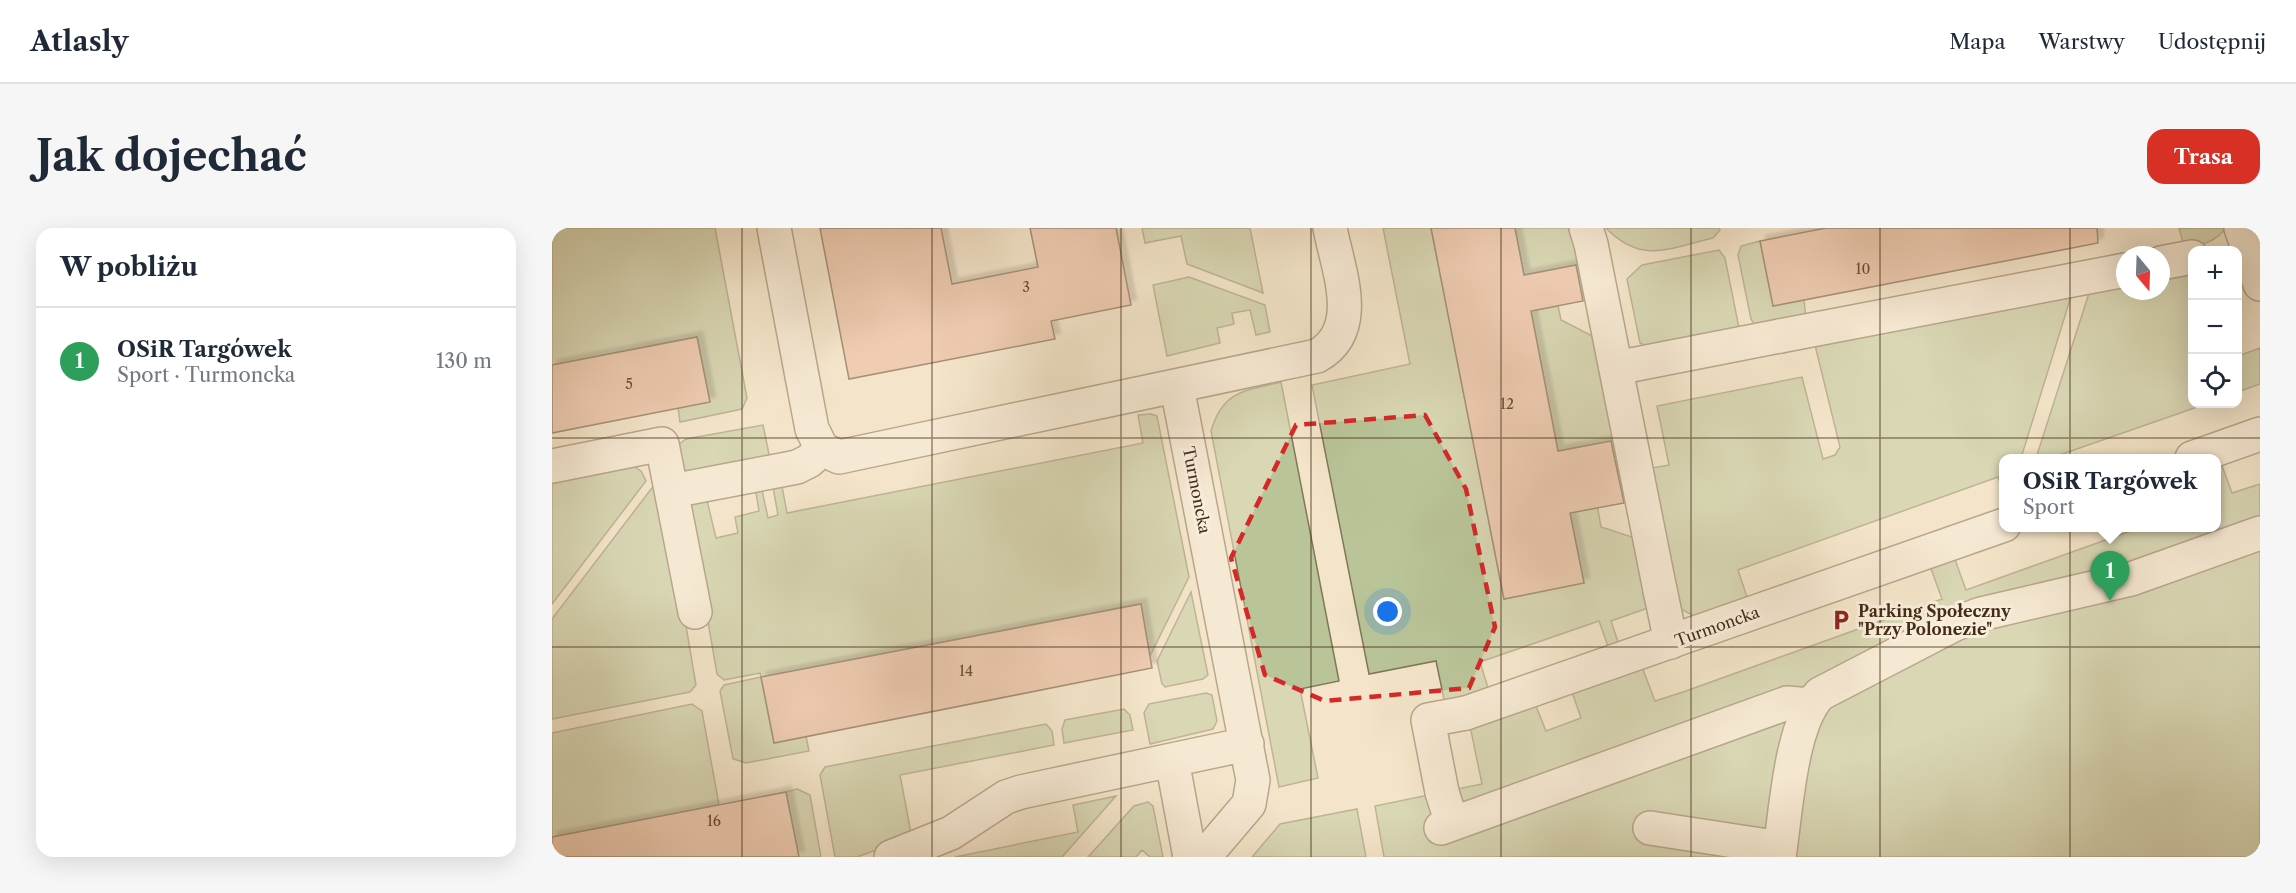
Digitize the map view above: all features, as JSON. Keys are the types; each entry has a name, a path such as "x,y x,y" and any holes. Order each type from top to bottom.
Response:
{"street":[{"path":"774,228 812,429 822,450 833,456 846,457 1307,359 1326,351 1340,334 1345,313 1330,228"},
{"path":"1586,228 1671,642"},
{"path":"2236,240 2260,284"},
{"path":"2170,261 2188,258"},
{"path":"1616,368 2116,272"},
{"name":"Turmoncka","path":"1177,387 1254,785 1249,804 1204,857"},
{"path":"2206,454 2260,434"},
{"path":"552,466 662,444 695,612"},
{"path":"672,491 797,467 810,461 822,450"},
{"name":"Turmoncka","path":"1810,705 1787,703 1447,826 1428,720 1466,713 1999,527"},
{"path":"1650,828 1779,853 1799,731 1810,705 1830,688 1955,624 1981,614 2131,579 2260,533"},
{"path":"891,857 951,832 1014,794 1247,744"},
{"path":"1172,760 1190,857"}],"highlighted area":[{"path":"1425,415 1466,489 1495,627 1469,688 1325,701 1265,675 1231,558 1296,425"}],"green space":[{"path":"552,228 715,228 747,398 742,409 680,422 678,408 710,402 697,337 552,365"},
{"path":"1142,228 1250,228 1263,293 1187,264 1181,236 1145,243"},
{"path":"1383,228 1431,228 1504,599 1584,583 1565,488 1593,482 1601,527 1638,539 1648,608 1611,621 1619,645 1609,649 1599,621 1480,662 1489,691 1445,704 1436,661 1369,674 1312,385 1410,364"},
{"path":"1515,228 1573,228 1583,264 1524,275"},
{"path":"1606,228 1719,228 1720,230 1713,238 1656,251 1632,247"},
{"path":"2179,228 2226,228 2207,243 2189,245 2183,243"},
{"path":"1760,241 1773,305 1804,300 1806,318 1755,326 1751,319 1738,255 1741,246"},
{"path":"1719,250 1725,258 1739,328 1649,347 1640,343 1627,279 1642,265"},
{"path":"2188,268 2188,408 2195,408 2062,454 2037,454 2091,287 2116,282 2116,300 2170,300 2170,271"},
{"path":"1189,277 1265,305 1270,332 1256,335 1250,310 1232,313 1234,324 1217,328 1220,343 1167,356 1153,285"},
{"path":"2073,290 2022,454 1999,454 1999,480 1998,477 1738,570 1748,600 1694,616 1677,607 1652,468 1669,465 1657,406 1802,377 1823,459 1835,455 1840,447 1814,341"},
{"path":"1558,306 1561,320 1598,339 1617,440 1558,451 1531,311"},
{"path":"2260,348 2260,384 2242,391 2242,355"},
{"path":"1281,382 1339,681 1300,689 1318,778 1279,787 1211,431 1222,407 1237,394"},
{"path":"1138,415 1157,416 1189,577 1150,656 1140,604 761,677 760,673 724,680 717,674 688,506 690,500 706,496 716,538 738,533 735,517 759,511 755,487 762,490 768,518 778,515 773,487 782,486 787,513 1143,443"},
{"path":"763,425 770,459 688,472 683,469 678,445 686,439"},
{"path":"2221,463 2232,493 2260,484 2260,857 1384,857 1375,806 1482,784 1470,726 1536,706 1546,731 1581,718 1572,692 1642,667 1655,701 1683,692 1942,599 1930,566 1954,557 1966,590 2128,532 2221,532"},
{"path":"631,464 641,471 646,481 552,604 552,477"},
{"path":"658,480 662,484 696,685 690,692 552,719 552,619"},
{"path":"1191,592 1208,675 1203,679 1165,687 1162,684 1157,661"},
{"path":"761,677 774,742 806,736 809,751 746,763 733,759 720,691 724,685"},
{"path":"1206,693 1212,695 1217,721 1213,729 1150,744 1144,713 1149,704"},
{"path":"692,704 702,711 719,805 552,837 552,733"},
{"path":"1124,709 1130,715 1133,730 1064,743 1062,729 1065,720"},
{"path":"1046,724 1052,731 1054,745 900,775 911,833 907,839 857,857 835,857 820,775 825,767"},
{"path":"797,789 810,795 821,857 790,857 798,855 786,792"},
{"path":"1116,796 1062,857 955,857 1078,832 1073,805"},
{"path":"1148,802 1153,806 1163,857 1150,857 1142,850 1136,857 1088,857 1134,806"},
{"path":"1357,809 1366,857 1252,857 1280,824"}],"building":[{"path":"820,228 941,228 952,284 1038,267 1030,228 1116,228 1131,305 1051,321 1055,339 849,379"},
{"path":"1431,228 1515,228 1524,275 1576,265 1583,301 1531,311 1558,451 1611,441 1624,503 1570,513 1584,583 1504,599"},
{"path":"1826,228 2097,228 2098,243 1773,306 1760,241"},
{"path":"697,337 710,402 552,433 552,365"},
{"path":"1141,604 1152,668 774,743 761,677"},
{"path":"786,792 799,857 552,857 552,837"}],"place":[{"name":"OSiR Targówek","path":"2110,601"},
{"name":"Parking Społeczny \"Przy Polonezie\"","path":"1841,620"}]}
